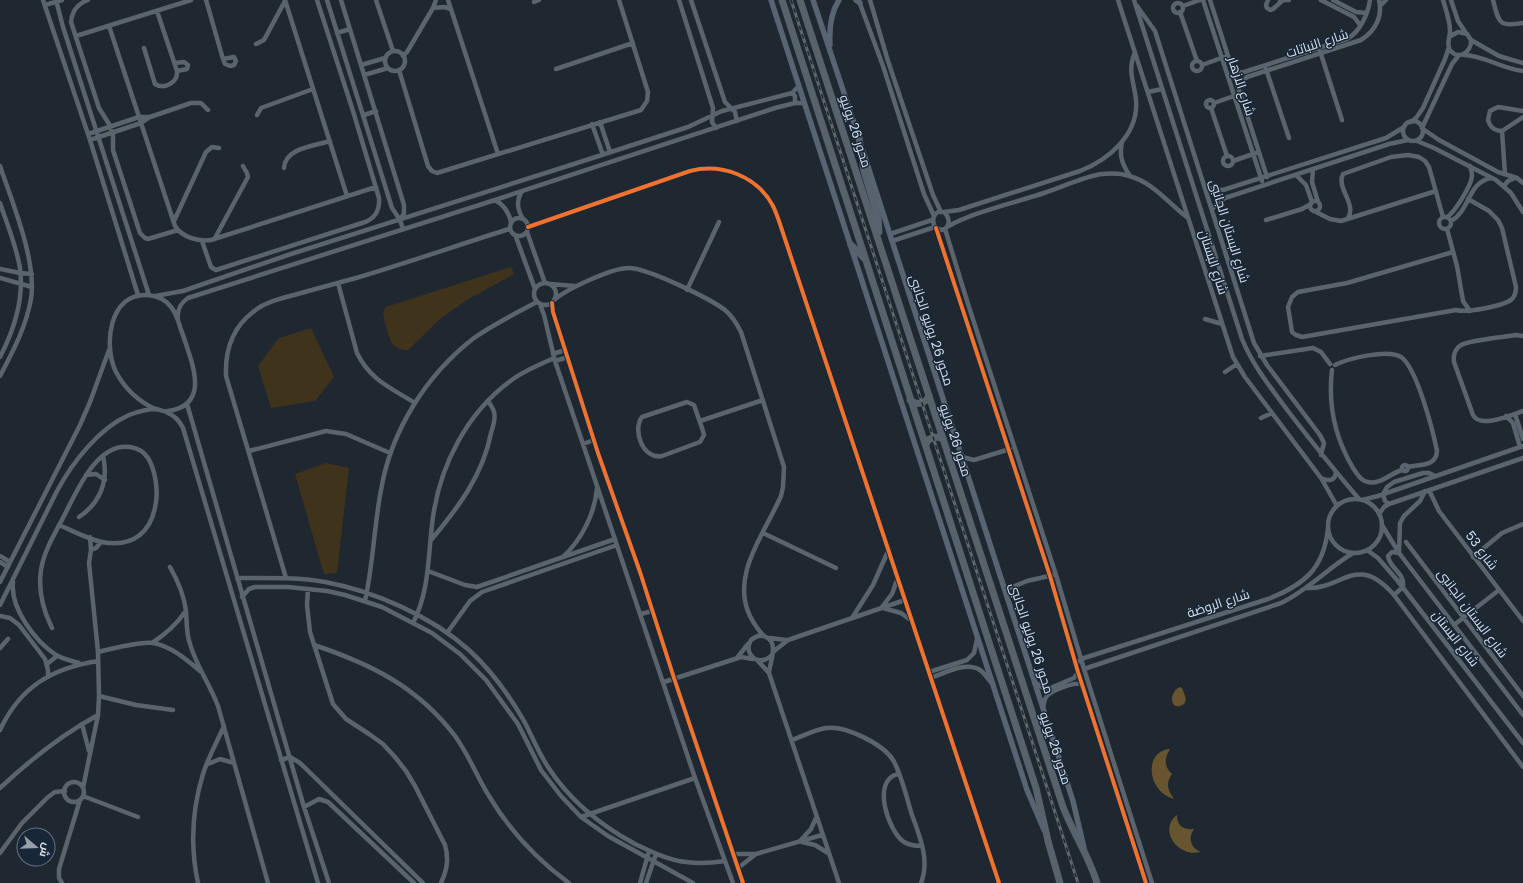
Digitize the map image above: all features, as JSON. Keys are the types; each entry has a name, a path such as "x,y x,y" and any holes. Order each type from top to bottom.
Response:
{"highway":[{"path":"782,0 1036,788 1060,883"},
{"name":"محور 26 يوليو","path":"800,0 1063,807 1070,825 1084,850 1097,883"},
{"path":"859,138 864,171 878,216 878,238"},
{"path":"851,245 866,260"},
{"path":"910,400 916,404 919,404 926,401 929,395"},
{"path":"926,446 931,438 937,436 943,438"}],"main road":[{"path":"771,0 1031,802 1047,836"},
{"name":"محور 26 يوليو الجانبى","path":"813,0 1076,811 1084,850"},
{"path":"831,53 829,29 831,17 839,0"}],"street":[{"path":"43,0 46,5 90,140 138,295"},
{"path":"46,5 62,0"},
{"path":"88,0 78,4 74,10 72,22 98,108 112,133 113,150 142,236 145,238 152,238 178,230"},
{"path":"76,36 191,0"},
{"path":"285,0 347,196"},
{"path":"256,44 264,40 285,0"},
{"path":"202,241 211,267 219,270 369,221 378,211 380,204 376,187 354,111 317,0"},
{"path":"327,0 392,208 400,220 403,229"},
{"path":"341,0 404,205 404,213 400,220"},
{"path":"376,0 393,51"},
{"path":"403,56 434,8 436,0"},
{"path":"448,0 498,154"},
{"path":"534,2 539,0"},
{"path":"399,70 428,166 430,170 434,172 439,172 641,110 647,101 648,90 619,0"},
{"path":"679,0 714,108 712,122 716,128"},
{"path":"691,0 725,102 735,112 737,121"},
{"path":"870,0 884,48 933,195 942,212 949,219 946,228 968,304 1039,520 1151,883"},
{"name":"شارع البستان","path":"1118,0 1222,324 1237,364 1321,478 1337,506"},
{"path":"1202,0 1183,6 1180,12 1197,61 1202,65"},
{"name":"شارع الازهار","path":"1202,0 1263,186"},
{"name":"شارع الازهار","path":"1210,0 1270,184"},
{"path":"1268,0 1266,5 1270,10 1273,9 1280,0 1289,0"},
{"path":"1321,0 1354,17 1360,25"},
{"path":"1333,0 1356,12 1366,13"},
{"name":"شارع النباتات","path":"1237,85 1243,79 1267,71 1353,36 1358,31 1370,0"},
{"path":"1380,2 1386,0"},
{"path":"1205,187 1223,190 1386,138 1404,127 1420,113 1445,59 1449,37 1448,20 1443,0"},
{"path":"1451,0 1458,21 1471,40 1498,56 1523,63"},
{"path":"1493,0 1498,18 1501,22 1510,25 1523,23"},
{"path":"57,1 63,27 149,295"},
{"path":"205,1 223,59"},
{"path":"858,1 877,50 1006,439 1050,576 1075,664 1146,883"},
{"name":"شارع البستان","path":"1134,2 1242,339 1260,374 1322,455 1361,500"},
{"name":"شارع البستان الجانبى","path":"1134,2 1155,31 1252,337 1260,356 1320,435 1324,444 1322,455"},
{"name":"شارع النباتات","path":"1234,73 1241,73 1265,65 1361,40 1368,35 1378,21 1380,2"},
{"path":"1180,12 1178,13 1173,10 1174,4 1179,3 1183,6"},
{"path":"434,8 444,7 451,9"},
{"path":"144,48 155,84 162,86 172,83 176,78 177,71 158,11"},
{"path":"109,26 174,221 178,230 184,234 202,241 215,238 376,187"},
{"path":"337,33 350,29"},
{"path":"1449,37 1458,32 1467,34"},
{"path":"1416,141 1422,136 1422,128 1426,117 1452,64 1469,49 1471,40"},
{"path":"556,69 633,43"},
{"path":"1448,47 1454,53 1477,56 1503,67 1523,71"},
{"path":"877,50 884,48"},
{"path":"1320,50 1342,120"},
{"path":"361,66 385,58 393,51 398,52 404,59 403,65 399,70"},
{"path":"890,234 933,218 942,212 959,210 1092,166 1111,153 1122,142 1130,130 1135,114 1136,101 1130,69 1131,61 1135,52"},
{"path":"1197,61 1192,64 1193,70 1198,71 1202,68 1202,65 1228,56"},
{"path":"385,58 388,68"},
{"path":"175,63 184,62 188,66 186,69 177,71"},
{"path":"367,64 370,73"},
{"path":"1265,65 1289,138"},
{"path":"364,75 388,68 391,70 399,70"},
{"path":"155,296 183,291 288,255 603,155 688,126 722,111 792,93 799,86"},
{"path":"256,115 261,108 313,89"},
{"path":"1148,92 1162,89"},
{"path":"792,93 795,96 795,103"},
{"path":"1211,108 1214,106 1214,103 1234,96"},
{"path":"1211,108 1206,107 1206,102 1210,100 1214,103"},
{"path":"90,140 141,123 150,117 196,102 201,103 208,110"},
{"path":"178,320 180,306 188,298 496,200 775,108 795,103 804,103"},
{"path":"1523,111 1498,106 1490,111 1488,115 1489,124 1495,130 1502,131 1523,117"},
{"path":"1211,108 1227,156 1232,158 1233,161"},
{"path":"364,115 376,111"},
{"path":"88,134 140,117 150,117"},
{"path":"900,119 907,117"},
{"path":"600,122 610,152"},
{"path":"1410,122 1418,122 1422,128 1439,140 1498,172 1517,178 1523,178"},
{"path":"592,124 603,155"},
{"path":"116,125 118,130"},
{"path":"1404,127 1403,134 1408,140"},
{"path":"1502,131 1505,174"},
{"path":"1212,209 1216,204 1225,198 1389,144 1408,140 1416,141 1492,178 1504,186 1521,203 1523,212"},
{"path":"284,168 287,157 293,152 330,141"},
{"path":"1180,145 1190,141"},
{"path":"1122,142 1120,150 1122,161 1130,176"},
{"path":"174,221 206,152 212,147 219,148"},
{"path":"1227,156 1223,160 1224,164 1228,166 1231,165 1233,161 1259,152"},
{"path":"1348,218 1351,211 1342,181 1343,174 1391,157 1402,155 1413,156 1425,161 1429,167 1445,217 1451,221"},
{"path":"0,166 21,232 32,274 31,298 26,320 0,376"},
{"path":"215,238 246,182 248,173 243,166"},
{"path":"1447,229 1442,228 1439,224 1440,220 1454,211 1466,190 1472,176 1470,166"},
{"path":"528,227 701,168 715,168 730,171 743,176 755,184 766,195 774,207 778,218 1000,883"},
{"path":"1313,169 1312,182 1324,216"},
{"path":"892,241 936,228 946,228 962,220 1100,174 1130,176 1154,188 1188,218"},
{"path":"1296,175 1306,185 1311,203 1310,208 1314,211"},
{"path":"1447,229 1450,226 1451,221 1458,216 1471,193 1482,181 1492,178"},
{"path":"1517,178 1523,183"},
{"path":"1504,186 1508,181 1517,178"},
{"path":"1043,183 1046,193"},
{"path":"1466,190 1471,193"},
{"path":"522,191 518,197 519,212 527,224 527,232 547,283 555,289 556,297 553,302 553,312 594,440 640,572 743,883"},
{"path":"1302,209 1314,211 1337,220 1436,191"},
{"path":"1010,194 1013,204"},
{"path":"1454,252 1347,283 1298,292 1290,300 1288,307 1292,332 1300,337 1456,310 1470,311 1508,302 1514,296 1516,287 1500,224 1489,211 1468,199"},
{"path":"496,200 507,210 511,222 509,229 516,237 535,289 534,296 544,315 554,358 695,778 733,883"},
{"path":"0,203 17,257 21,283 15,320 0,357"},
{"path":"1266,220 1302,209 1311,203 1319,204"},
{"path":"1314,211 1319,210 1319,204"},
{"path":"959,210 962,220"},
{"path":"1351,211 1358,215"},
{"path":"511,222 516,218 523,219"},
{"path":"687,290 719,222"},
{"path":"286,578 226,376 227,352 237,329 254,311 265,305 509,229"},
{"path":"1447,229 1454,252 1463,301 1470,311"},
{"path":"516,237 523,236 527,232"},
{"path":"1213,248 1222,245"},
{"path":"365,601 381,489 390,453 415,403 446,364 470,342 491,327 539,303 546,305 553,302 576,286 622,268 638,269 657,276 725,310 737,324 741,332 784,467 781,496 749,560 743,587 748,612 754,624 774,647 770,673 816,818 839,883"},
{"path":"0,269 32,274"},
{"path":"0,278 32,287"},
{"path":"338,283 357,353 367,370 382,383 415,403"},
{"path":"535,289 539,285 547,283 576,286"},
{"path":"0,582 80,425 90,402 109,350 113,325 120,306 138,295 149,295 161,298 171,306 178,320 195,371 196,384 193,396 187,404 178,409 166,412"},
{"path":"1456,310 1463,301"},
{"path":"961,307 968,304"},
{"path":"1205,318 1222,324"},
{"path":"1523,336 1516,335 1466,343 1458,348 1453,356 1474,418 1481,422 1485,422 1523,411"},
{"path":"1260,356 1313,348 1321,352 1333,364"},
{"path":"109,350 116,371 128,390 145,404 174,415 183,428 318,883"},
{"path":"413,623 418,615 426,589 436,500 447,464 464,432 488,401 516,377 554,358 566,350"},
{"path":"1387,353 1398,356 1408,364 1424,404 1437,451 1436,457 1432,462 1391,474 1381,481 1373,483 1365,481 1359,476 1346,454 1336,430 1331,396 1332,370 1329,368 1333,364 1387,353"},
{"path":"554,358 568,356"},
{"path":"1225,372 1237,364"},
{"path":"983,371 990,369"},
{"path":"986,380 993,378"},
{"path":"700,421 763,400"},
{"path":"431,541 460,504 480,468 489,443 494,417 493,410 488,401"},
{"path":"687,402 694,405 700,421 704,435 700,442 657,457 648,453 644,449 638,426 642,417 687,402"},
{"path":"187,404 242,597 298,782 304,807 329,883"},
{"path":"0,605 67,472 92,443 117,422 129,415 155,409"},
{"path":"1261,418 1272,413"},
{"path":"1516,414 1523,438"},
{"path":"1361,500 1374,507 1379,514 1382,525 1381,534 1377,542 1367,550 1353,553 1344,551 1336,545 1330,537 1328,528 1331,514 1337,506 1347,500 1361,500 1384,494 1521,447 1513,423 1506,416"},
{"path":"248,451 324,431 346,434 390,453"},
{"path":"1006,439 1012,438"},
{"path":"583,444 594,440"},
{"path":"52,628 44,609 41,594 40,579 44,558 59,525 86,474 103,456 117,448 125,446 142,452 148,459 154,472 157,499 155,511 144,533 128,542 101,542 59,525"},
{"path":"962,457 974,460 1015,447"},
{"path":"79,517 93,505 98,498 105,480 103,456"},
{"path":"1379,514 1384,507 1389,504 1523,458"},
{"path":"1406,469 1408,477"},
{"path":"1321,478 1329,481 1332,480 1336,472"},
{"path":"1389,504 1385,501 1384,494 1387,487 1391,483 1426,472 1435,476"},
{"path":"86,474 96,474 105,480"},
{"path":"562,558 575,544 586,526 594,506 598,486"},
{"path":"1394,595 1403,587 1403,582 1401,576 1388,558 1389,554 1392,552 1399,553 1400,523 1404,516 1420,501 1427,490"},
{"name":"شارع 53","path":"1427,490 1439,511 1523,621"},
{"path":"1028,508 1034,506"},
{"path":"1033,522 1039,520"},
{"path":"1473,557 1502,533 1523,524"},
{"name":"شارع البستان","path":"1382,525 1399,553 1523,715"},
{"name":"شارع الروضة","path":"1075,664 1086,657 1260,601 1292,589 1304,580 1316,565 1325,548 1328,528"},
{"path":"763,533 836,568"},
{"path":"62,883 59,878 59,869 82,798 98,715 100,696 98,652 89,563 91,550 90,537"},
{"path":"428,571 465,585 477,587 615,540"},
{"path":"91,550 96,548 101,542"},
{"name":"شارع البستان الجانبى","path":"1406,542 1522,693"},
{"path":"447,633 467,604 482,592 617,545"},
{"path":"852,618 873,585 889,549"},
{"name":"شارع البستان","path":"1367,550 1383,562 1523,743"},
{"name":"شارع الروضة","path":"1084,669 1271,607 1292,597 1306,588 1330,568 1353,553"},
{"path":"0,556 9,564"},
{"path":"0,562 9,564"},
{"path":"170,567 181,588 186,611 186,628 189,644 218,706 268,882"},
{"path":"1306,588 1320,587 1347,576 1361,574 1379,582 1394,595 1523,767"},
{"path":"1005,590 1027,581 1056,575"},
{"path":"881,608 892,594 898,577"},
{"path":"237,578 286,578 325,582 367,593 418,615 447,633 468,649 496,680 517,709 538,751 553,774 567,792 589,813 613,831 656,854 688,863 725,861"},
{"path":"270,578 270,586"},
{"path":"13,580 13,596 18,611 29,627 44,645 57,656 81,664"},
{"path":"242,597 251,588 270,586 308,589 345,595 382,607 413,623 446,643 486,680 518,724 533,755 550,783 581,817 608,836 693,883"},
{"path":"308,589 308,618 314,645 330,695 339,712 346,719 383,744 396,757 415,786 442,837 448,855 447,865 441,883"},
{"path":"1454,625 1499,590"},
{"path":"664,682 742,657 756,660 768,659 772,653 788,640 905,600"},
{"path":"881,608 901,613 912,621"},
{"path":"10,618 18,611"},
{"path":"98,652 152,643 166,635 177,624 186,611"},
{"path":"641,614 652,611"},
{"path":"0,616 10,618 24,631 45,659 48,677"},
{"path":"19,625 25,621"},
{"path":"754,624 749,652 770,673"},
{"path":"24,631 29,627"},
{"path":"736,660 750,641 760,635 788,640"},
{"path":"929,672 967,660 974,653 978,637"},
{"path":"0,648 8,639"},
{"path":"152,643 174,652 203,673"},
{"path":"314,645 339,653 376,670 408,688 426,703 455,737 467,755 488,795 504,820 519,839 551,870 569,883"},
{"path":"47,664 57,656"},
{"path":"1086,657 1086,663 1090,667"},
{"path":"967,660 970,663 969,667"},
{"path":"0,730 18,699 32,686 64,669 98,661"},
{"path":"931,678 969,667 980,670 993,684"},
{"path":"939,669 940,675"},
{"path":"1034,682 1043,688 1048,689 1074,678 1078,672"},
{"path":"1043,708 1049,694 1074,683 1082,684"},
{"path":"100,696 136,705 173,710"},
{"path":"0,788 30,760 57,740 98,715"},
{"path":"0,716 5,719"},
{"path":"82,724 90,753"},
{"path":"198,883 193,854 193,823 199,789 207,765 224,726"},
{"path":"792,740 827,728 845,730 885,750 894,761 922,846 925,865 921,883"},
{"path":"1105,756 1111,754"},
{"path":"281,760 290,757 300,763 423,883"},
{"path":"207,765 220,759 234,763"},
{"path":"898,774 893,775 888,779 884,791 888,816 899,837 910,845 922,846"},
{"path":"581,817 695,778"},
{"path":"288,785 298,782"},
{"path":"82,798 76,802 70,801 66,798 65,791 67,786 71,783 77,783 83,788"},
{"path":"0,853 22,823 48,797 55,792 65,791"},
{"path":"328,802 332,800 334,796"},
{"path":"82,798 138,817"},
{"path":"304,807 319,799 328,802 414,883"},
{"path":"337,809 341,804"},
{"path":"798,842 808,834 816,818"},
{"path":"733,854 756,854 822,835"},
{"path":"798,842 815,845 829,855"},
{"path":"640,883 649,851"},
{"path":"646,883 652,861 656,854"},
{"path":"738,868 756,854"}],"shaded area":[{"path":"511,267 514,274 465,301 439,320 408,350 396,347 393,344 390,339 383,315 386,307"},
{"path":"311,328 334,377 315,401 271,408 258,366 279,338"},
{"path":"326,463 349,468 337,573 324,574 295,474"},
{"path":"1180,687 1182,688 1186,700 1184,704 1176,706 1172,701 1172,697 1173,693"},
{"path":"1170,749 1166,759 1166,765 1172,774 1168,787 1174,799 1165,795 1158,789 1152,772 1152,764 1155,757 1161,751"},
{"path":"1177,815 1179,825 1187,829 1194,829 1191,835 1191,842 1194,848 1201,852 1192,853 1184,851 1173,841 1169,828"}],"railway":[{"path":"791,0 1078,883"}],"cycle path":[{"path":"528,227 690,171 702,169 714,169 738,174 758,187 766,196 776,213 999,883"},
{"path":"936,228 1050,576 1078,672 1146,883"},
{"path":"552,303 553,312 598,453 640,572 743,883"}]}
